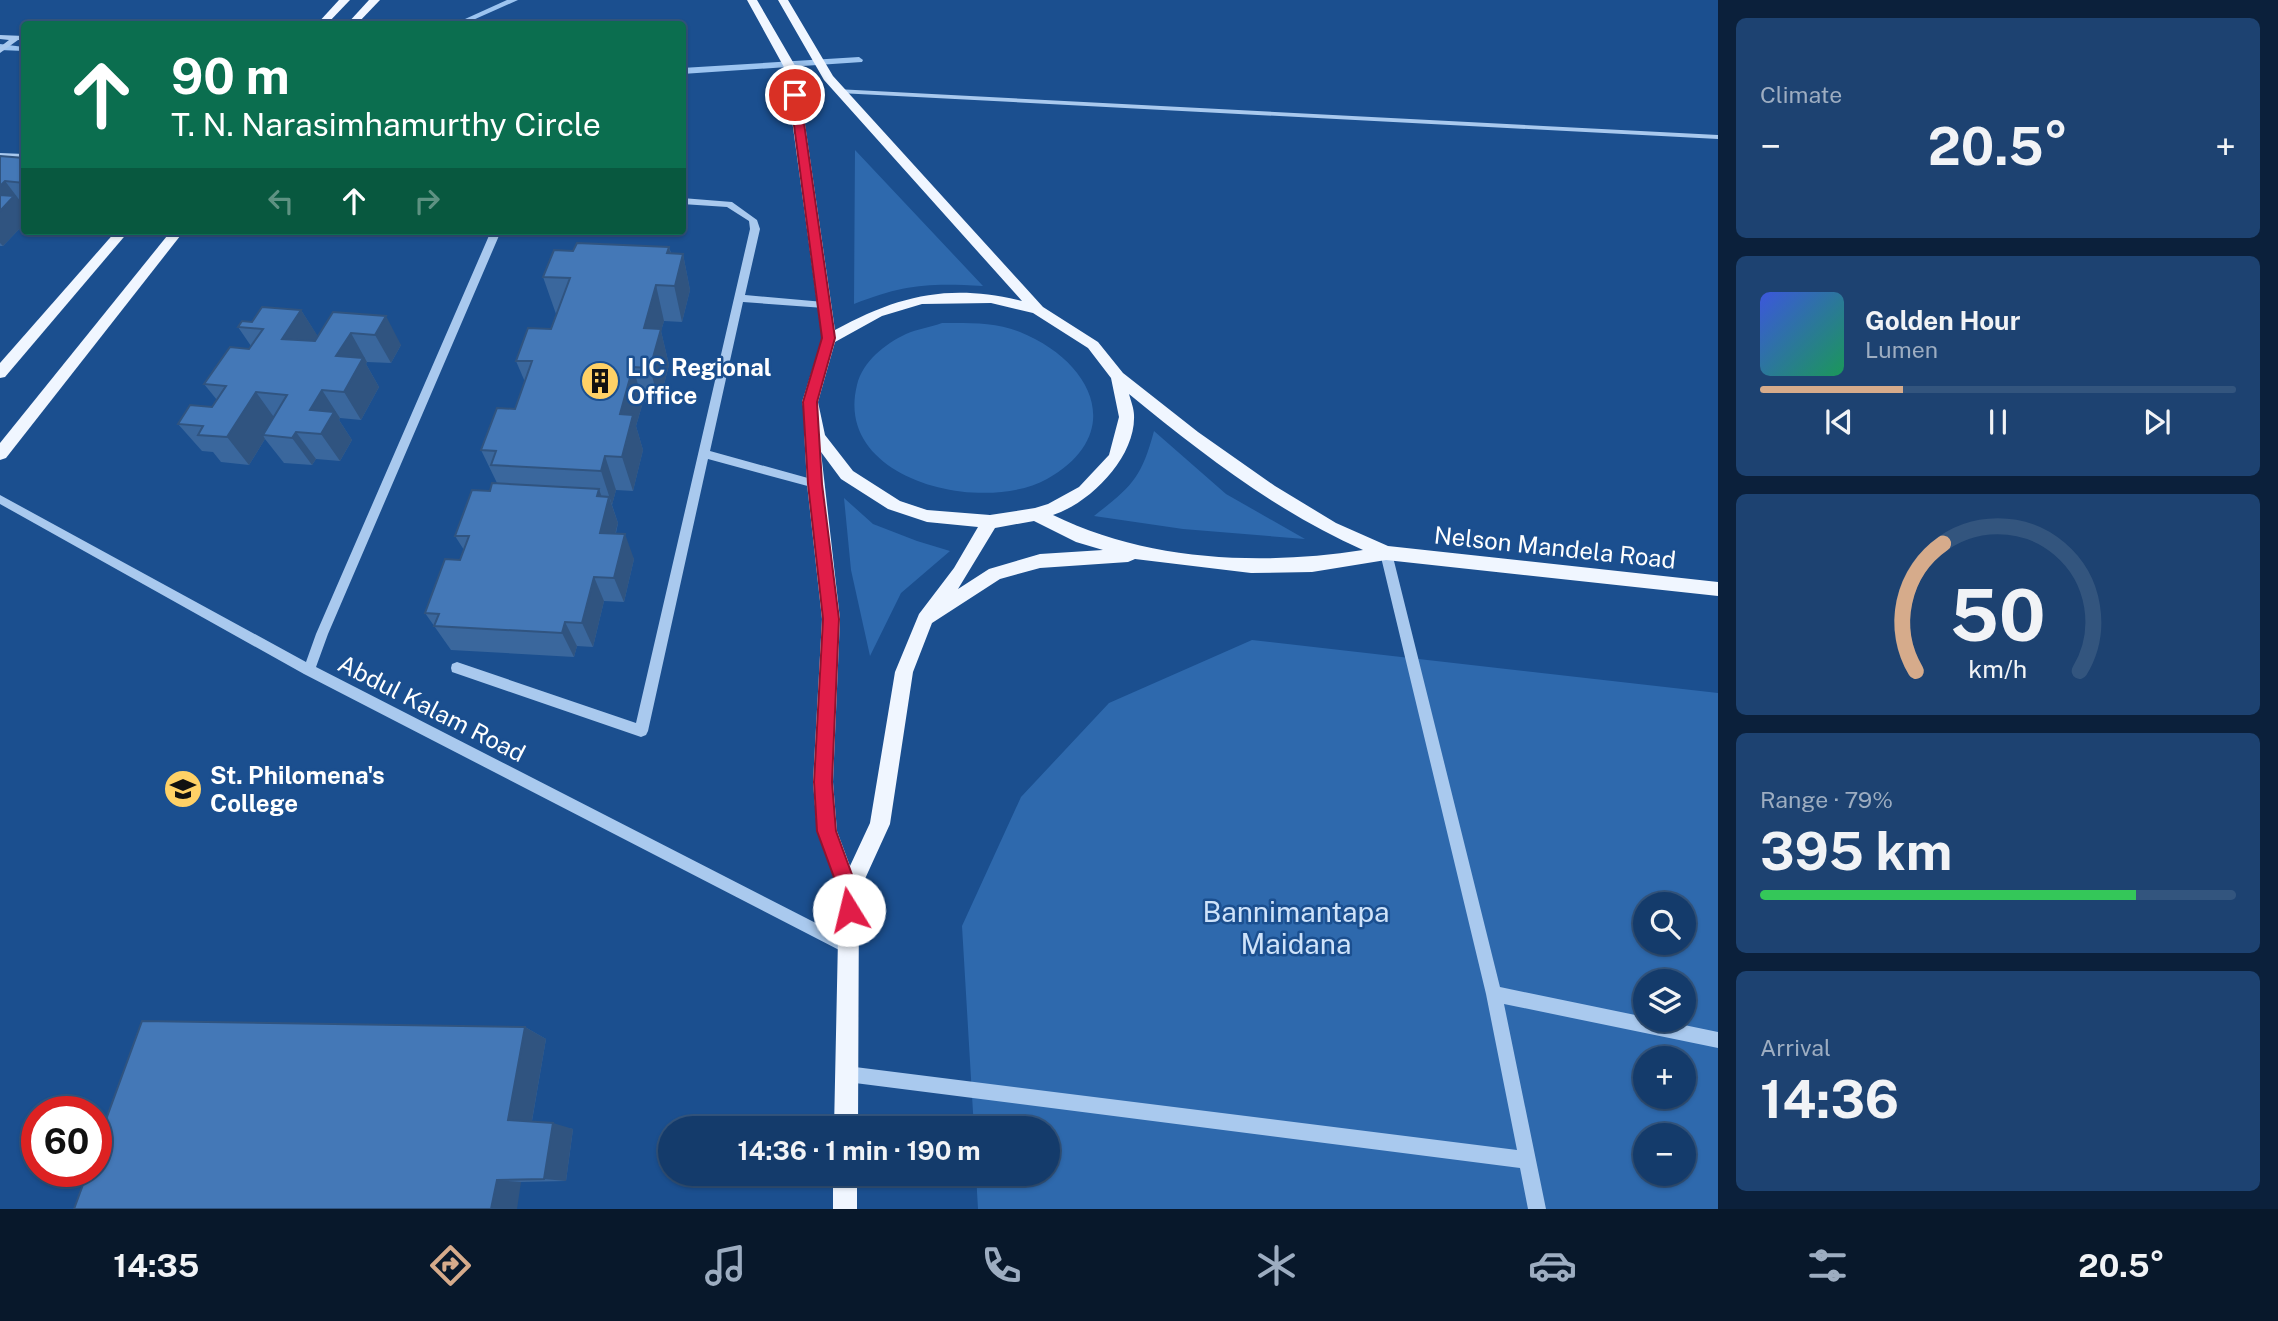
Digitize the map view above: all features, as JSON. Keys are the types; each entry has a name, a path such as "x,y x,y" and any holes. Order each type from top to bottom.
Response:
{"main road":[{"path":"325,21 345,0"},
{"path":"355,21 375,0"},
{"path":"752,0 789,64 829,338 810,402 815,484 831,619 823,782 827,831 849,891 846,1116"},
{"path":"783,0 817,61 839,91 1038,310 1093,345 1118,377 1127,417 1116,457 1085,491 1053,509 990,522 928,516 894,505 847,475 818,438 810,402"},
{"path":"0,373 120,235"},
{"path":"0,454 175,235"},
{"path":"829,338 877,313 921,299 991,298 1038,310"},
{"name":"Nelson Mandela Road","path":"1118,377 1172,421 1271,492 1325,524 1386,553"},
{"name":"Nelson Mandela Road","path":"1035,514 1082,537 1142,554 1251,566 1312,565 1386,553 1718,589"},
{"path":"849,891 880,824 904,671 925,619 960,573 990,522"},
{"path":"925,619 995,574 1040,561 1142,554"},
{"path":"845,1186 845,1209"}],"street":[{"path":"0,37 21,38"},
{"path":"0,51 21,38"},
{"path":"839,91 1718,138"},
{"path":"0,156 21,157"},
{"path":"457,668 641,730 755,229 753,220 729,204 686,201"},
{"path":"309,670 322,634 494,235"},
{"path":"739,298 824,305"},
{"path":"704,454 815,484"},
{"name":"Abdul Kalam Road","path":"0,499 309,670 848,947"},
{"path":"1386,553 1494,994 1536,1209"},
{"path":"1494,994 1718,1040"},
{"path":"847,1074 1527,1160"}],"green space":[{"path":"855,150 983,286 917,286 888,292 854,304"},
{"path":"942,323 982,324 1011,329 1045,345 1066,361 1082,379 1091,399 1093,420 1087,441 1072,461 1047,479 1019,489 987,493 952,490 919,481 889,466 867,445 856,418 857,385 864,368 876,354 898,338"},
{"path":"1154,431 1226,494 1305,539 1183,529 1094,516 1118,497 1133,480 1144,460"},
{"path":"844,498 873,524 950,551 901,593 870,656 851,570"},
{"name":"Bannimantapa Maidana","path":"1252,640 1718,693 1718,1209 978,1209 977,1186 1060,1186 1060,1116 973,1116 962,926 1021,797 1109,703"}],"building":[{"path":"0,156 21,158 21,183 5,181 0,186"},
{"path":"0,195 14,196 0,211"},
{"name":"LIC Regional Office","path":"577,243 669,247 667,253 683,254 675,286 656,285 644,328 661,329 650,368 633,367 620,414 633,415 622,457 605,456 601,471 491,465 496,451 481,450 497,408 515,409 532,361 516,361 528,328 551,329 570,278 543,277 554,250 573,251"},
{"path":"262,307 301,310 282,339 315,341 333,312 386,316 375,335 351,333 336,356 363,358 344,392 322,390 310,410 334,412 321,434 296,432 292,438 263,435 287,395 256,392 227,437 198,435 203,426 178,424 190,405 212,407 226,386 204,384 230,347 249,349 263,329 238,327 242,321 252,322"},
{"path":"492,483 599,489 597,496 609,497 600,533 625,534 614,578 594,577 582,623 565,622 562,633 434,626 439,614 425,613 445,559 460,560 469,536 455,536 472,490 490,491"},
{"path":"142,1021 525,1027 508,1120 553,1123 544,1179 497,1180 491,1209 74,1209 82,1187 112,1187 112,1103"}],"waterway":[{"path":"465,21 514,0"},
{"path":"0,47 21,49"},
{"path":"686,71 859,60"}],"place":[{"name":"LIC Regional Office","path":"600,381"},
{"name":"St. Philomena's College","path":"183,789"}],"route":[{"path":"795,95 829,338 810,402 815,484 831,619 831,665 823,782 827,831 849,891 849,910"}]}
